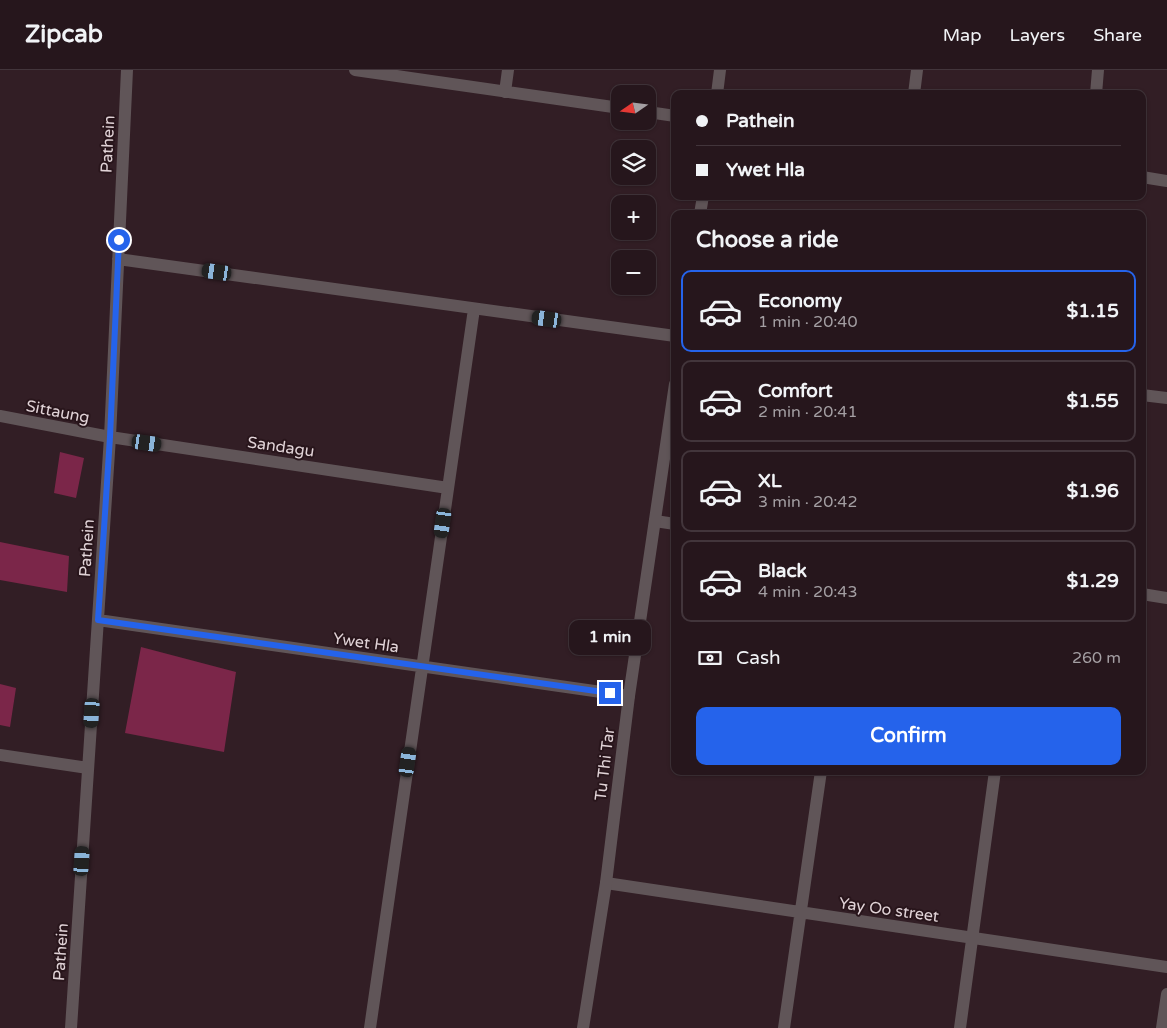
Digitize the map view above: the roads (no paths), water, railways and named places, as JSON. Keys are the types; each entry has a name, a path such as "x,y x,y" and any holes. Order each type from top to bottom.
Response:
{"street":[{"name":"Pathein","path":"71,1028 110,437 127,70"},
{"path":"355,70 611,107"},
{"path":"505,92 508,70"},
{"path":"718,90 720,70"},
{"path":"914,90 917,70"},
{"path":"1096,90 1098,70"},
{"path":"656,113 671,115"},
{"path":"1146,178 1167,181"},
{"path":"118,259 671,335"},
{"path":"370,1028 474,309"},
{"path":"1146,395 1167,398"},
{"name":"Tu Thi Tar","path":"583,1028 606,884 629,696 671,411"},
{"name":"Sittaung","path":"0,416 110,437"},
{"name":"Sandagu","path":"110,437 448,488"},
{"path":"655,521 671,523"},
{"path":"1146,595 1167,598"},
{"name":"Ywet Hla","path":"98,620 629,696"},
{"path":"0,756 88,768"},
{"path":"784,1028 820,775"},
{"path":"960,1028 994,775"},
{"name":"Yay Oo street","path":"606,884 1167,968"},
{"path":"1162,1028 1167,994"}]}
